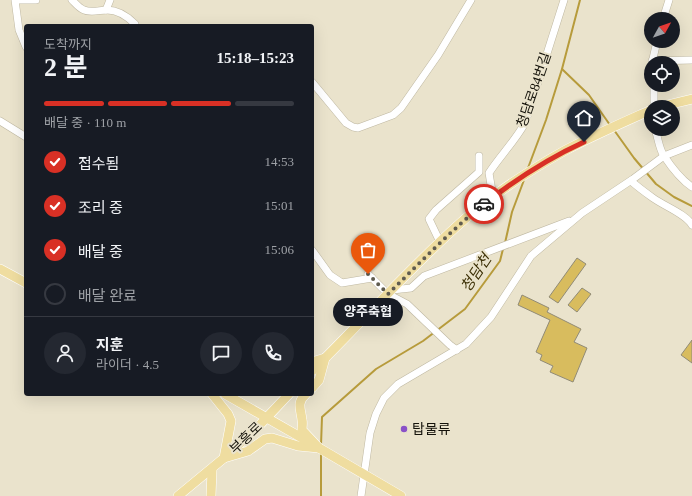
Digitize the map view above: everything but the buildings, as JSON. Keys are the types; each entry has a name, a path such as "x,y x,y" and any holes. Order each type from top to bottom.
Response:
{"main road":[{"path":"680,102 692,99"},
{"path":"314,369 440,242 467,217 497,194 565,150 644,113"},
{"path":"0,270 24,282"},
{"path":"314,361 325,358"},
{"path":"314,386 319,380 325,358"},
{"path":"214,396 228,414 231,421 224,458 248,451 265,439 272,438 298,446 319,448"},
{"path":"229,396 267,417 287,396"},
{"path":"304,396 299,407 303,420 302,430 319,448"},
{"name":"부흥로","path":"178,496 212,470 267,417 364,474"},
{"path":"211,496 212,470"},
{"path":"364,474 401,496"}],"street":[{"path":"24,42 19,30 15,0 36,0"},
{"path":"72,0 80,8 86,11 106,10 120,12 135,24"},
{"path":"106,10 110,0"},
{"path":"314,84 346,123 353,127 358,128 393,115 401,108 438,56 471,0"},
{"name":"청담로84번길","path":"497,194 489,173 497,160 520,132 525,123 564,0"},
{"path":"665,12 669,0"},
{"path":"680,61 692,60"},
{"path":"0,121 24,136"},
{"path":"656,136 661,158"},
{"path":"362,496 370,433 376,414 384,398 398,384 466,344 491,317 531,256 575,219 661,158 692,145"},
{"path":"440,242 429,219 436,210 478,172 479,156"},
{"path":"661,158 668,161 677,174 692,187"},
{"path":"632,180 652,198 684,216 692,225"},
{"path":"390,292 411,288 424,276 575,219"},
{"path":"314,253 330,275 342,284 370,276 407,304 457,350"}],"waterway":[{"name":"청담천","path":"528,168 546,120 562,69 580,0"},
{"path":"562,69 589,95 610,125"},
{"path":"614,130 634,158 656,184 674,197 692,206"},
{"name":"청담천","path":"505,243 512,212 524,180"},
{"name":"청담천","path":"321,445 322,417 376,369 423,341 465,309 500,261 503,249"},
{"name":"청담천","path":"321,453 321,496"}],"way so far":[{"path":"368,274 388,294 400,280 435,247 467,217 484,204"}],"place":[{"name":"양주축협","path":"368,274"},
{"name":"탑물류","path":"404,429"}],"route":[{"path":"484,204 565,150 584,142"}]}
